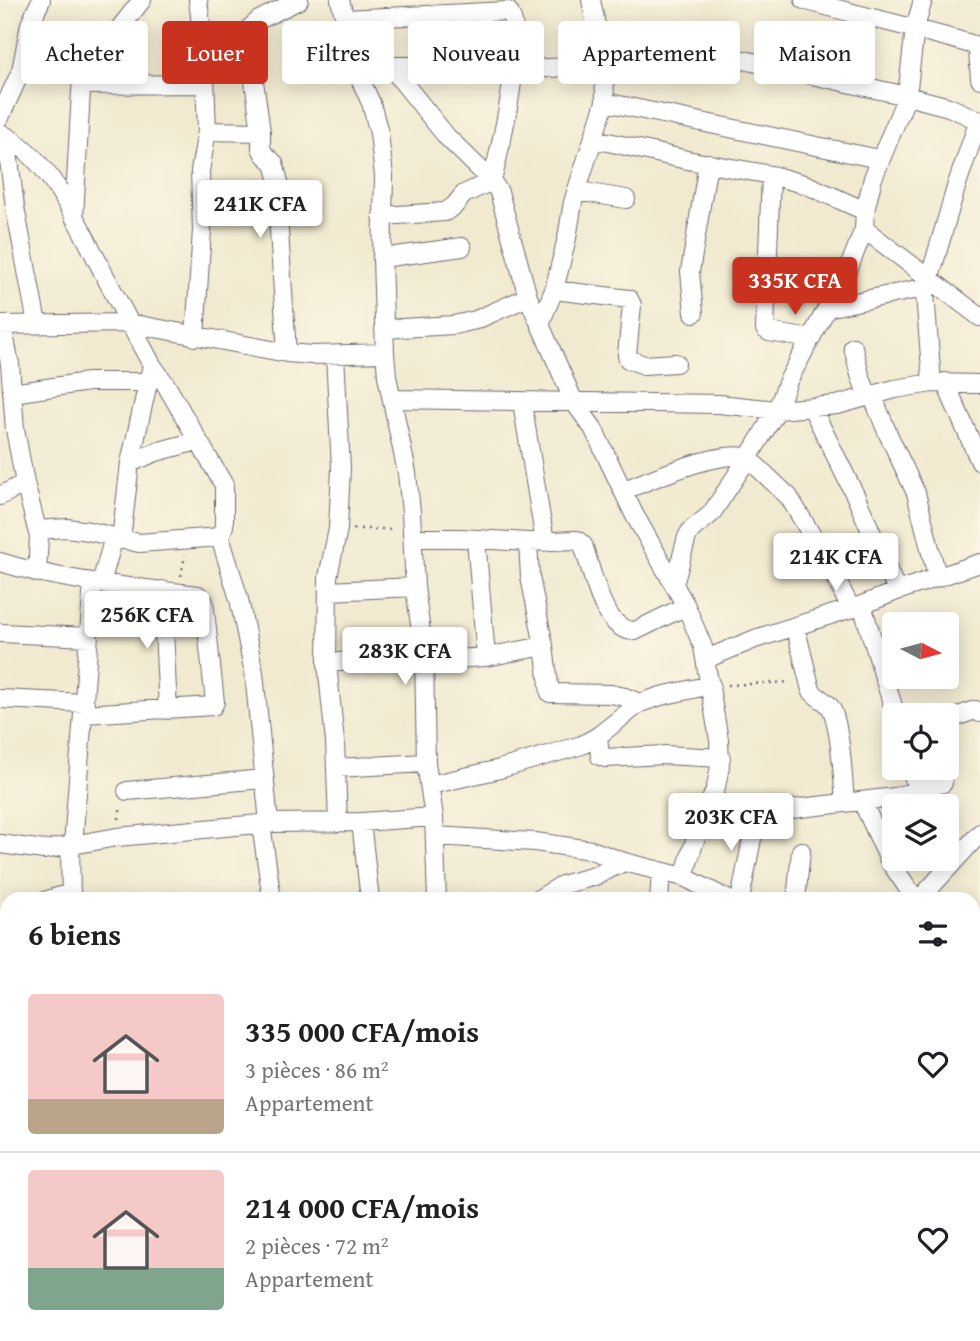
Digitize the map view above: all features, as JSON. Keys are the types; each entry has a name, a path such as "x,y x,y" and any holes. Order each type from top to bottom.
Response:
{"street":[{"path":"0,117 21,71 30,24 41,0"},
{"path":"74,217 85,72 142,0"},
{"path":"198,0 201,21"},
{"path":"287,353 279,231 279,182 274,163 261,148 250,29 259,20 299,0"},
{"path":"340,0 345,21"},
{"path":"591,0 595,21"},
{"path":"804,0 974,45 978,50 980,79"},
{"path":"674,585 687,537 691,530 711,514 748,458 776,410 850,265 864,229 865,211 879,159 907,96 915,28 923,0"},
{"path":"365,21 461,6 508,11 513,21"},
{"path":"740,59 907,96 949,107 979,120 925,301 939,382 980,462"},
{"path":"394,71 447,137 492,181 504,206 528,297 574,402 593,429 634,514 686,606 698,634 711,685 721,758 716,787 684,877"},
{"path":"82,85 205,84 207,131 200,171 202,230 195,337"},
{"path":"362,84 371,103 379,133 384,176 384,353 407,472 415,587 424,658 426,763 435,836 437,892"},
{"path":"492,181 510,84"},
{"path":"540,324 554,290 577,191 605,102 605,84"},
{"path":"605,102 879,159"},
{"path":"207,131 261,132"},
{"path":"3,134 47,173 74,217 130,323 150,373 185,416 224,485 224,526 220,537 239,599 254,673 265,779 265,823 271,892"},
{"path":"3,134 37,324"},
{"path":"595,139 807,184 865,211"},
{"path":"694,313 691,272 708,163"},
{"path":"771,175 765,330 811,339"},
{"path":"382,216 445,212 464,194 492,181"},
{"path":"577,191 626,199"},
{"path":"864,229 928,284 980,317"},
{"path":"382,258 463,247"},
{"path":"827,308 928,284"},
{"path":"554,290 629,299 632,305 628,359 644,365 676,363"},
{"path":"384,329 454,325 476,320 528,297"},
{"path":"37,573 39,537 24,483 15,429 10,364 1,325 130,323 287,353 384,353"},
{"path":"853,347 866,391 873,395 916,493 937,576"},
{"path":"335,355 341,468 338,529 330,564 328,591 327,663 338,823"},
{"path":"12,393 150,373"},
{"path":"71,892 71,845 85,709 89,637 97,582 118,538 130,463 150,373"},
{"path":"393,399 719,404 776,410 855,402 873,395 939,382 980,384"},
{"path":"522,402 536,542 530,577 544,646 550,694 611,694 640,703"},
{"path":"811,408 856,497 897,591"},
{"path":"130,463 156,452 197,441"},
{"path":"624,489 693,465 740,456 748,458 789,497 857,607 891,703"},
{"path":"0,496 24,483"},
{"path":"37,530 68,528 159,543 220,537"},
{"path":"412,533 536,542 574,539 581,542 601,599 612,618 626,630 638,630 686,606"},
{"path":"476,539 486,657"},
{"path":"0,562 37,573 198,595 206,607 215,702 213,706 168,710 85,709 0,699"},
{"path":"706,659 755,639 857,607 937,576 980,563"},
{"path":"328,591 415,587"},
{"path":"168,710 170,592"},
{"path":"795,626 813,694 829,705 836,721 854,802 911,892"},
{"path":"0,633 89,637"},
{"path":"327,663 486,657 544,646"},
{"path":"430,785 574,748 598,736 640,703 711,685"},
{"path":"959,717 978,711"},
{"path":"598,736 602,757 664,755 721,758"},
{"path":"336,768 426,763"},
{"path":"127,791 265,779"},
{"path":"914,780 917,790"},
{"path":"707,807 738,813 757,813 895,797 943,783"},
{"path":"742,892 757,813"},
{"path":"0,844 44,850 117,836 265,823 338,823 433,817"},
{"path":"361,822 369,892"},
{"path":"925,892 980,833"},
{"path":"435,836 496,839 591,850 624,862 684,877 713,892"},
{"path":"797,892 801,851"},
{"path":"550,892 562,885 596,876 624,862"},
{"path":"660,892 662,872"}],"path":[{"path":"338,529 412,533"},
{"path":"170,592 187,541"},
{"path":"711,685 808,681"},
{"path":"117,836 122,799 127,791"}]}
